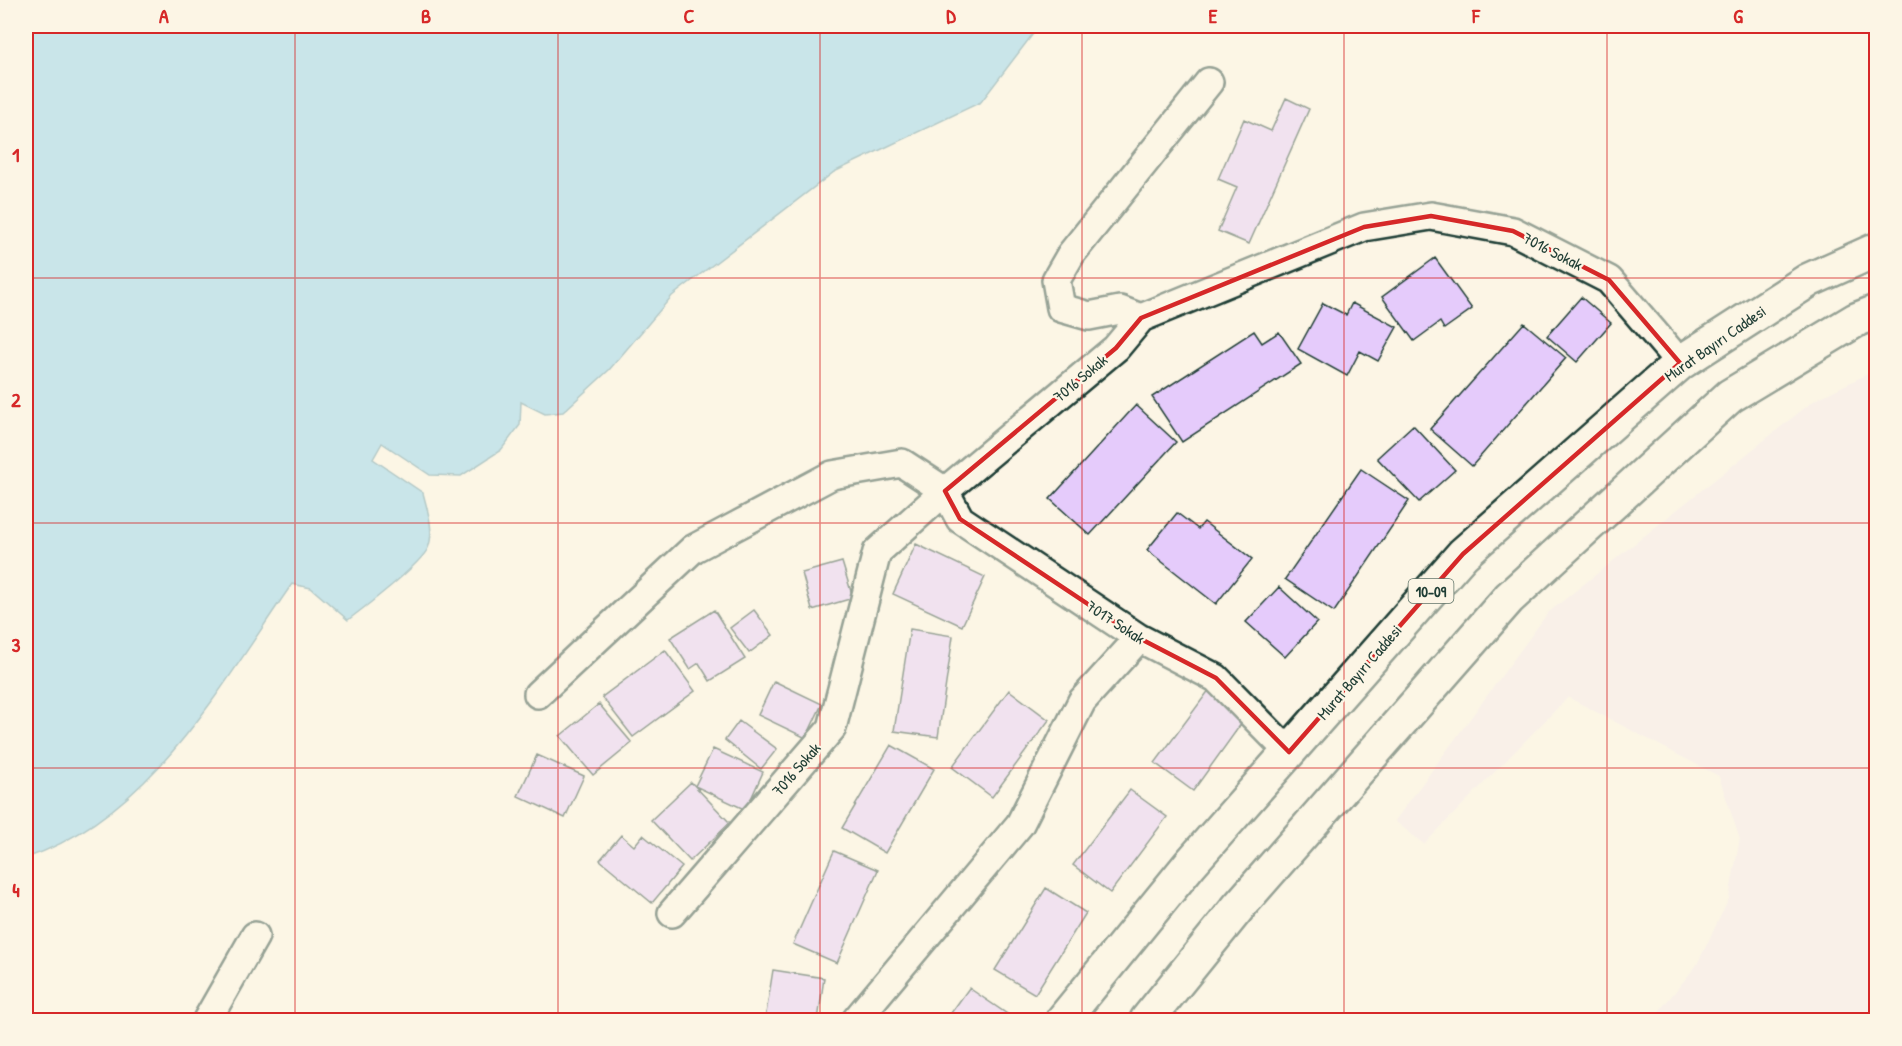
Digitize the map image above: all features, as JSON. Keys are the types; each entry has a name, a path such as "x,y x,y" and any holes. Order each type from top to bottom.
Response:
{"main road":[{"name":"Murat Bayırı Caddesi","path":"1063,1020 1190,864 1463,554 1680,363 1809,280 1876,250"},
{"path":"1147,1020 1239,905 1509,598 1730,396 1856,320 1876,312"}],"street":[{"path":"1141,318 1120,310 1089,316 1061,308 1056,280 1071,254 1209,82"},
{"name":"7016 Sokak","path":"672,913 832,728 877,552 945,491 1116,348 1141,318 1364,227 1431,216 1513,231 1609,280 1680,363"},
{"path":"537,694 693,549 832,475 902,463 945,491"},
{"name":"7017 Sokak","path":"945,491 960,519 1139,638 1216,678 1289,752"},
{"path":"856,1020 1020,824 1082,701 1139,638"},
{"path":"207,1020 255,936"}],"highlighted area":[{"path":"1431,216 1513,231 1609,280 1680,363 1463,554 1289,752 1216,678 1139,638 960,519 945,491 1116,348 1141,318 1364,227"}],"shaded area":[{"path":"1876,370 1876,1020 1652,1020 1697,965 1729,899 1740,839 1719,776 1568,697 1424,844 1395,821 1548,613 1815,400"}],"water":[{"path":"26,26 1039,26 981,102 834,172 672,296 609,370 563,412 545,414 521,402 520,425 501,450 461,476 430,475 382,443 373,459 423,493 431,534 428,548 423,555 391,586 348,620 311,588 292,584 209,705 147,780 111,812 71,838 26,858"}],"building":[{"path":"1286,98 1309,109 1249,244 1218,231 1237,187 1218,179 1244,119 1271,131"},
{"path":"1435,258 1472,309 1444,329 1440,322 1414,341 1382,297"},
{"path":"1581,297 1611,323 1577,362 1547,336"},
{"path":"1323,303 1346,315 1352,303 1397,327 1378,361 1360,351 1347,376 1298,349"},
{"path":"1524,323 1566,358 1472,466 1430,429"},
{"path":"1254,331 1262,343 1279,332 1301,364 1182,442 1152,397"},
{"path":"1136,405 1176,442 1090,535 1050,499"},
{"path":"1413,425 1455,470 1419,502 1377,458"},
{"path":"1361,469 1409,501 1334,612 1285,579"},
{"path":"1177,513 1198,529 1204,522 1252,559 1216,604 1147,550"},
{"path":"916,544 985,577 962,626 893,594"},
{"path":"842,562 853,598 812,610 802,573"},
{"path":"1279,587 1317,622 1285,657 1246,622"},
{"path":"714,610 745,659 710,681 699,663 690,669 670,638"},
{"path":"754,610 773,635 749,653 730,628"},
{"path":"910,629 953,636 938,737 894,731"},
{"path":"665,650 695,691 633,737 602,697"},
{"path":"774,681 822,704 806,738 758,715"},
{"path":"1212,686 1249,713 1193,791 1155,763"},
{"path":"1009,690 1049,720 992,797 952,767"},
{"path":"599,704 632,743 593,775 560,736"},
{"path":"739,721 777,749 761,769 725,740"},
{"path":"891,745 934,769 885,853 842,828"},
{"path":"713,749 763,772 746,810 695,786"},
{"path":"537,755 584,776 565,818 518,796"},
{"path":"691,782 730,823 690,861 651,820"},
{"path":"1130,790 1167,817 1110,893 1073,865"},
{"path":"621,835 634,846 643,835 682,867 652,903 600,860"},
{"path":"834,851 878,870 837,963 793,944"},
{"path":"1046,888 1086,913 1035,994 995,970"},
{"path":"773,970 824,978 818,1020 765,1020"},
{"path":"969,988 1010,1016 1007,1020 946,1020"}]}
